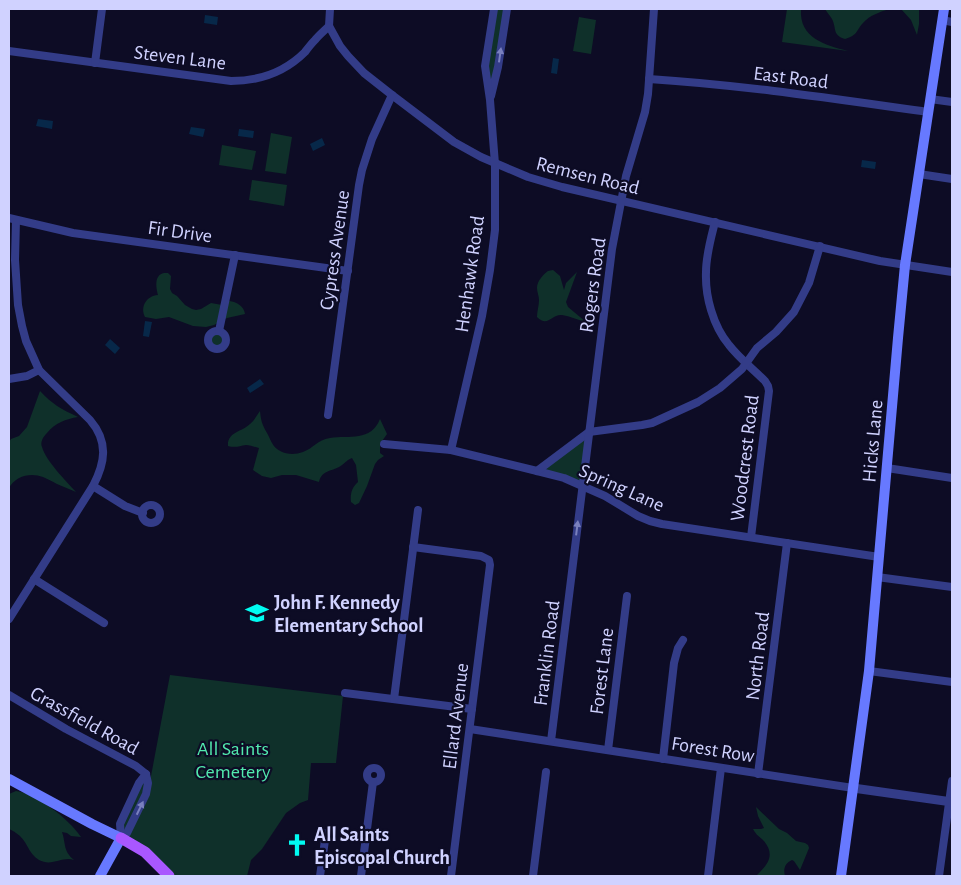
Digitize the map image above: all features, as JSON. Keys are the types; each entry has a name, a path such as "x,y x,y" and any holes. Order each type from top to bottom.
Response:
{"main road":[{"name":"Hicks Lane","path":"841,876 869,671 905,265 930,99 947,21 944,9"},
{"path":"9,779 145,852 169,876"},
{"path":"100,876 120,838"}],"street":[{"path":"95,63 102,9"},
{"path":"329,26 330,9"},
{"name":"Henhawk Road","path":"451,450 482,316 495,230 495,164 490,100 485,66 494,9"},
{"name":"Henhawk Road","path":"490,100 498,67 507,9"},
{"name":"Rogers Road","path":"573,568 612,249 628,168 645,112 654,9"},
{"name":"Steven Lane","path":"9,51 242,81 271,75 291,63 305,52 329,26"},
{"name":"Remsen Road","path":"329,26 340,46 364,73 454,142 495,164 528,177 562,187 880,261 952,272"},
{"name":"East Road","path":"649,79 760,89 928,112"},
{"name":"Cypress Avenue","path":"328,415 362,170 372,139 392,95"},
{"path":"930,99 952,102"},
{"path":"919,174 952,179"},
{"path":"9,620 92,486 102,466 103,458 100,434 90,420 39,370 26,341 18,305 13,219"},
{"name":"Fir Drive","path":"13,219 73,233 348,271"},
{"name":"Woodcrest Road","path":"715,222 706,263 706,274 708,297 718,328 724,340 765,381 770,391 751,537"},
{"path":"537,471 589,432 652,423 698,402 720,388 742,369 757,348 776,332 794,312 809,283 820,246"},
{"path":"219,331 235,255"},
{"path":"9,379 27,376 39,370"},
{"name":"Spring Lane","path":"384,444 451,450 564,478 605,496 650,522 879,557"},
{"path":"887,468 952,478"},
{"path":"92,486 124,506 143,513"},
{"path":"394,699 418,510"},
{"name":"North Road","path":"758,774 787,543"},
{"name":"Ellard Avenue","path":"413,547 480,556 489,560 490,565 451,876"},
{"name":"Franklin Road","path":"551,741 573,568"},
{"path":"877,577 952,588"},
{"path":"34,579 104,623"},
{"name":"Forest Lane","path":"608,750 627,596"},
{"path":"663,759 674,663 678,648 683,640"},
{"path":"869,671 952,682"},
{"path":"345,693 472,709"},
{"name":"Grassfield Road","path":"9,696 136,766 146,774 139,783 120,824 120,838"},
{"name":"Forest Row","path":"470,729 951,802"},
{"path":"708,876 721,768"},
{"path":"533,876 546,772"},
{"path":"939,876 951,802 952,781"},
{"path":"361,876 373,782"},
{"path":"320,876 326,833"}],"green space":[{"path":"494,9 507,9 490,100 485,66"},
{"path":"787,9 801,9 804,27 815,39 848,51 782,42"},
{"path":"825,9 889,9 869,18 854,35 845,39 836,34 832,19"},
{"path":"901,9 919,9 917,35 911,20"},
{"path":"579,17 596,20 591,54 573,51"},
{"path":"271,133 292,137 286,174 265,171"},
{"path":"222,145 256,151 252,170 219,165"},
{"path":"252,180 287,185 284,206 249,200"},
{"path":"553,270 560,276 564,290 566,283 577,272 566,302 568,307 586,322 562,315 555,316 547,321 537,317 539,300 537,285 548,271"},
{"path":"164,273 168,273 171,276 170,289 172,293 192,309 201,309 211,303 222,305 229,301 240,305 245,314 227,318 206,327 193,326 169,317 156,319 145,317 143,309 145,303 150,297 158,295 157,279"},
{"path":"217,332 225,340 217,348 209,340"},
{"path":"40,391 57,406 78,417 57,424 44,436 41,443 44,453 76,492 43,477 33,475 19,478 9,488 9,442 11,439 19,436 27,427"},
{"path":"260,411 261,420 272,443 278,450 290,454 303,452 326,439 365,434 376,426 380,419 387,434 380,444 380,453 384,456 375,464 359,503 355,505 351,502 352,491 358,482 356,465 352,458 339,467 325,473 319,482 296,475 282,475 271,478 262,476 253,470 259,448 248,445 228,446 228,441 232,435 247,427"},
{"path":"587,435 581,484 542,470"},
{"name":"All Saints Cemetery","path":"170,675 343,696 336,763 311,763 308,800 286,813 262,849 251,860 247,876 170,876 121,839 148,792"},
{"path":"146,776 145,793 122,836 122,823"},
{"path":"16,791 43,802 61,815 76,830 81,837 71,836 62,832 66,850 74,860 65,859 44,862 39,860 32,854 20,836 9,829 9,794"},
{"path":"756,807 779,829 796,841 808,845 809,848 800,870 792,860 785,866 785,876 756,876 767,864 770,856 768,846 753,829 764,828"}],"water":[{"path":"205,15 218,17 217,25 204,23"},
{"path":"553,58 559,59 557,74 551,73"},
{"path":"38,119 53,121 52,129 36,126"},
{"path":"191,127 205,129 203,137 189,134"},
{"path":"239,129 254,131 253,138 238,136"},
{"path":"322,138 325,145 313,151 310,144"},
{"path":"862,160 876,162 875,169 861,167"},
{"path":"145,321 152,322 149,337 143,336"},
{"path":"110,339 120,348 115,354 105,345"},
{"path":"260,379 264,384 250,393 247,388"}],"place":[{"name":"John F. Kennedy Elementary School","path":"257,613"},
{"name":"All Saints Episcopal Church","path":"297,845"}]}
